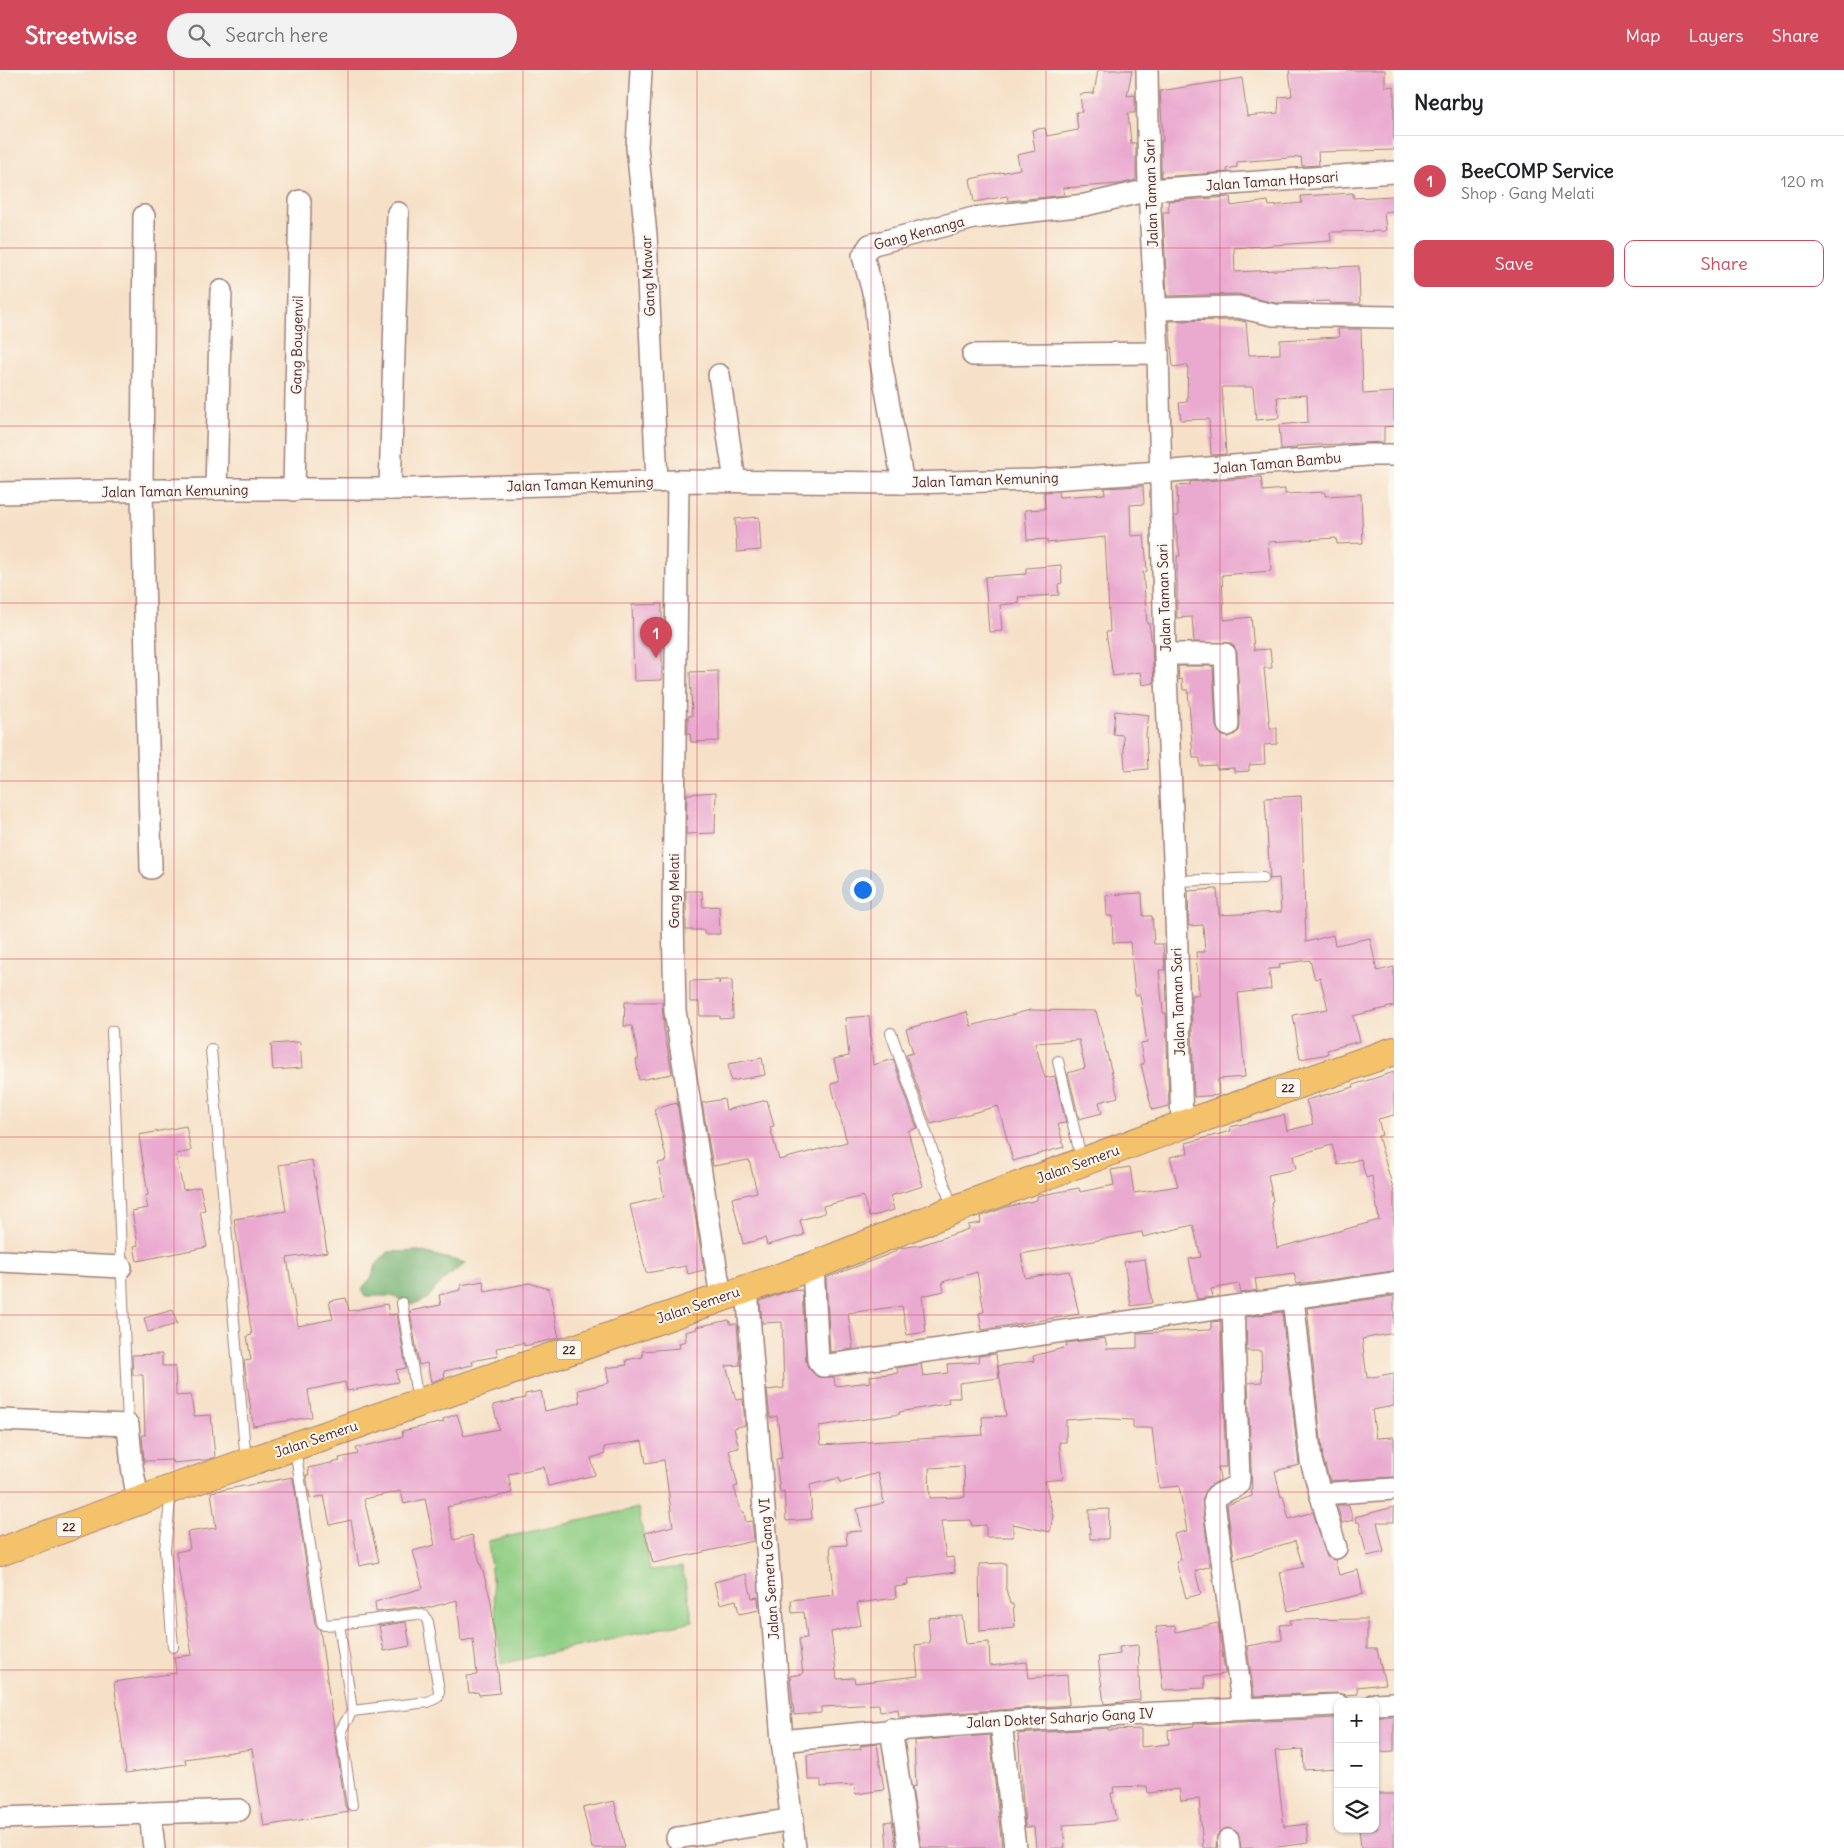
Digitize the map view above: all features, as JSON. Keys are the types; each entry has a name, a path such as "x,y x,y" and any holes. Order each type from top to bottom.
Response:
{"highway":[{"name":"Jalan Semeru","path":"0,1552 171,1489 812,1266 953,1210 1182,1125 1394,1051"}],"street":[{"name":"Gang Mawar","path":"641,70 637,147 668,481"},
{"name":"Jalan Taman Sari","path":"1148,70 1149,190 1158,352 1165,654 1175,881 1182,1125"},
{"name":"Jalan Taman Hapsari","path":"1149,190 1394,172"},
{"name":"Gang Kenanga","path":"903,483 880,357 875,300 863,256 866,249 870,245 974,218 1085,206 1149,190"},
{"name":"Gang Bougenvil","path":"294,490 300,201"},
{"path":"390,489 398,213"},
{"path":"144,216 142,492 151,868"},
{"path":"216,489 220,291"},
{"path":"1156,309 1238,307 1274,315 1394,317"},
{"path":"973,355 1158,352"},
{"path":"719,375 735,481"},
{"name":"Jalan Taman Bambu","path":"1160,472 1367,455 1394,455"},
{"name":"Jalan Taman Kemuning","path":"0,493 142,492 216,489 390,489 668,481 903,483 1036,480 1160,472"},
{"name":"Gang Melati","path":"668,481 674,1011 721,1297"},
{"path":"1165,654 1225,654 1228,725"},
{"path":"0,1261 122,1267"},
{"path":"812,1266 818,1360 823,1366 1394,1283"},
{"name":"Jalan Semeru Gang VI","path":"747,1289 782,1741 793,1819 795,1848"},
{"path":"1292,1298 1310,1461 1336,1548"},
{"path":"1233,1306 1239,1479 1238,1485 1216,1496 1214,1503 1243,1709"},
{"path":"0,1420 128,1425 138,1501"},
{"path":"1320,1494 1394,1489"},
{"path":"1379,1704 1394,1703"},
{"name":"Jalan Dokter Saharjo Gang IV","path":"782,1741 891,1729 1334,1705"},
{"path":"1001,1722 1015,1848"},
{"path":"891,1729 909,1848"},
{"path":"0,1818 239,1810"},
{"path":"150,1813 154,1848"},
{"path":"677,1838 793,1819"}],"lane":[{"path":"1175,881 1263,878"},
{"path":"112,1031 128,1425"},
{"path":"891,1034 953,1210"},
{"path":"211,1049 246,1464"},
{"path":"1058,1061 1082,1163"},
{"path":"402,1303 418,1403"},
{"path":"295,1446 322,1623 324,1625 339,1624 416,1614 425,1616 428,1622 439,1690 438,1697 428,1702 352,1711"},
{"path":"171,1489 165,1544 173,1646"},
{"path":"339,1624 352,1711 341,1730 352,1805"}],"green space":[{"path":"419,1251 466,1263 441,1282 427,1299 413,1304 391,1296 364,1296 362,1288 371,1278 376,1265 388,1252"},
{"path":"638,1508 650,1570 682,1567 693,1621 501,1664 488,1541"}],"building":[{"path":"1098,70 1132,70 1127,96 1135,95 1135,113 1128,113 1131,143 1136,143 1136,180 1119,184 1063,188 1065,195 1008,201 1007,196 974,202 970,179 1020,169 1017,155 1035,151 1032,130 1045,128 1047,136 1078,130 1076,112 1082,112 1080,94 1094,93"},
{"path":"1289,70 1385,70 1385,87 1394,86 1394,150 1318,152 1319,165 1302,166 1301,157 1237,162 1237,167 1227,169 1228,172 1161,177 1161,141 1163,141 1160,91 1242,78 1247,116 1278,113 1279,97 1292,96"},
{"path":"1353,193 1353,198 1394,196 1394,211 1384,212 1386,231 1330,232 1331,241 1234,248 1235,272 1359,266 1360,304 1329,303 1329,301 1275,303 1238,294 1167,296 1163,212 1169,212 1168,201 1230,197 1231,206 1268,201 1269,206 1302,203 1301,196"},
{"path":"1237,320 1246,322 1249,355 1280,354 1280,340 1339,337 1338,329 1361,329 1363,394 1394,392 1394,426 1384,427 1384,442 1296,446 1296,448 1281,449 1279,425 1308,422 1307,395 1277,397 1279,418 1256,420 1253,387 1222,387 1226,454 1211,455 1209,419 1181,420 1179,403 1187,402 1188,365 1173,367 1169,321"},
{"path":"1261,477 1263,491 1285,489 1285,494 1325,492 1325,496 1361,494 1363,543 1337,544 1336,538 1268,542 1271,571 1222,575 1224,620 1251,617 1254,650 1270,649 1272,668 1264,668 1270,728 1277,728 1277,744 1264,745 1265,764 1249,765 1249,771 1234,772 1234,768 1217,769 1216,765 1200,766 1200,758 1193,758 1188,690 1183,690 1182,679 1179,680 1178,666 1213,666 1216,726 1222,736 1229,737 1239,731 1240,725 1237,653 1231,643 1194,642 1192,617 1177,618 1177,556 1180,556 1174,516 1178,516 1177,486 1190,485 1190,482"},
{"path":"1143,486 1144,504 1130,505 1131,536 1144,535 1147,571 1143,572 1147,624 1149,623 1152,644 1154,683 1142,685 1140,672 1113,676 1106,632 1110,632 1105,537 1047,543 1047,539 1027,540 1025,510 1045,509 1044,492 1058,491 1059,497 1105,494 1104,488"},
{"path":"759,517 761,550 737,552 735,519"},
{"path":"1061,565 1062,583 1058,584 1059,595 1018,597 1019,603 1000,605 1002,631 989,632 985,577 1026,574 1026,568"},
{"path":"662,604 662,680 634,681 632,605"},
{"path":"718,671 719,741 691,742 690,734 688,734 688,716 692,716 690,672"},
{"path":"1115,711 1149,715 1146,734 1148,769 1125,771 1123,735 1113,734"},
{"path":"716,792 715,833 686,834 687,794"},
{"path":"1301,796 1306,942 1333,935 1335,945 1370,938 1377,971 1394,967 1394,1006 1353,1016 1360,1041 1327,1050 1328,1054 1300,1059 1293,1015 1328,1009 1320,977 1315,979 1310,960 1279,964 1280,968 1269,969 1271,989 1238,993 1245,1077 1218,1079 1219,1095 1194,1097 1191,995 1199,995 1196,952 1205,952 1203,925 1189,926 1188,891 1217,889 1219,915 1281,912 1279,878 1270,879 1265,798"},
{"path":"686,891 702,891 703,907 719,906 720,934 704,934 704,930 686,930"},
{"path":"1142,893 1143,916 1152,916 1154,944 1163,944 1165,970 1159,970 1163,1013 1166,1013 1169,1106 1152,1110 1141,1064 1144,1064 1140,1044 1147,1043 1140,995 1135,995 1130,942 1113,943 1112,916 1107,916 1106,895"},
{"path":"719,980 719,984 720,980 732,980 733,1018 720,1019 720,1016 700,1016 699,1002 690,1002 690,981"},
{"path":"625,1002 662,1002 664,1029 672,1074 639,1080 636,1059 639,1059 632,1026 624,1026"},
{"path":"1030,1010 1096,1011 1118,1097 1099,1102 1102,1113 1079,1119 1068,1073 1085,1068 1079,1040 1035,1043 1045,1078 1055,1076 1066,1123 1058,1124 1064,1147 1013,1161 998,1106 931,1124 906,1055 913,1053 906,1029 967,1012 971,1026"},
{"path":"869,1016 873,1065 893,1059 917,1128 908,1131 923,1186 890,1196 894,1210 869,1217 863,1196 823,1206 825,1213 800,1220 804,1235 767,1245 765,1238 743,1244 732,1198 757,1192 749,1160 713,1166 702,1103 724,1099 726,1110 767,1100 774,1126 770,1127 779,1160 847,1142 831,1084 839,1082 834,1059 849,1056 845,1018"},
{"path":"300,1042 302,1068 273,1070 271,1044"},
{"path":"762,1058 765,1075 731,1081 728,1064"},
{"path":"1394,1072 1394,1115 1378,1119 1382,1135 1378,1136 1394,1192 1394,1271 1297,1284 1294,1274 1255,1279 1257,1290 1241,1293 1239,1284 1211,1289 1213,1297 1197,1299 1189,1259 1201,1257 1193,1225 1143,1237 1142,1232 1021,1254 1025,1278 1069,1271 1079,1314 982,1330 979,1313 984,1312 977,1272 942,1282 944,1291 922,1296 926,1332 907,1335 902,1306 848,1313 853,1349 830,1352 826,1278 892,1253 900,1248 921,1245 969,1229 968,1225 981,1223 980,1217 1007,1207 1037,1200 1037,1196 1079,1188 1080,1192 1114,1185 1111,1170 1130,1167 1134,1193 1178,1186 1170,1157 1188,1153 1186,1143 1231,1131 1230,1127 1284,1115 1287,1131 1313,1124 1306,1100 1354,1087 1353,1085","holes":["1332,1145 1338,1165 1361,1159 1366,1178 1372,1176 1379,1220 1277,1248 1271,1202 1273,1201 1268,1175 1296,1169 1293,1156"]},
{"path":"677,1103 704,1270 688,1274 686,1266 646,1273 630,1205 664,1197 658,1163 667,1161 654,1109"},
{"path":"186,1126 191,1151 176,1154 183,1190 200,1187 205,1210 200,1211 207,1247 137,1261 134,1246 138,1245 132,1211 148,1208 145,1196 148,1195 139,1135"},
{"path":"312,1160 327,1252 287,1258 298,1326 333,1319 329,1301 346,1298 349,1311 387,1304 389,1315 397,1314 406,1368 396,1370 398,1382 347,1391 345,1382 308,1390 312,1417 253,1426 244,1361 251,1360 247,1336 252,1335 234,1219 286,1211 279,1165"},
{"path":"1145,1259 1152,1303 1131,1306 1124,1262"},
{"path":"483,1281 485,1292 529,1283 549,1289 559,1338 524,1346 524,1343 496,1348 498,1356 472,1361 473,1365 444,1371 445,1377 431,1382 427,1363 419,1365 410,1311 441,1305 439,1295 461,1290 461,1285"},
{"path":"802,1290 808,1368 818,1377 834,1377 835,1386 871,1382 870,1376 898,1373 897,1368 921,1364 923,1376 948,1373 947,1364 979,1362 978,1356 996,1354 999,1378 959,1383 960,1398 948,1398 949,1403 946,1404 899,1412 900,1414 819,1426 821,1445 983,1435 982,1417 1006,1416 998,1366 1034,1361 1033,1356 1067,1347 1066,1343 1105,1338 1107,1349 1137,1348 1137,1333 1211,1330 1211,1322 1221,1321 1226,1467 1218,1467 1220,1480 1207,1488 1202,1500 1210,1566 1195,1571 1201,1594 1186,1598 1176,1562 1181,1560 1174,1534 1187,1531 1179,1486 1159,1488 1152,1428 1133,1428 1133,1420 1090,1418 1066,1420 1066,1442 1059,1442 1063,1479 1045,1481 1053,1516 1050,1532 1013,1524 1013,1537 986,1537 986,1525 972,1526 971,1520 941,1521 946,1558 953,1557 955,1572 907,1579 908,1585 895,1587 896,1598 857,1603 861,1625 831,1632 837,1679 854,1678 855,1683 918,1676 915,1645 930,1643 928,1618 962,1616 966,1644 989,1642 990,1666 1027,1662 1029,1678 1067,1675 1069,1705 899,1717 898,1709 880,1712 879,1704 821,1707 821,1713 794,1715 790,1676 803,1674 799,1639 807,1638 804,1612 792,1613 791,1600 834,1595 830,1546 847,1545 846,1532 862,1531 857,1509 884,1503 878,1473 841,1483 839,1478 810,1485 812,1519 786,1521 784,1491 780,1492 776,1459 782,1458 777,1416 770,1418 767,1390 784,1388 782,1322 762,1323 760,1301 789,1291","holes":["964,1466 965,1497 930,1498 929,1468"]},
{"path":"1394,1296 1394,1333 1362,1339 1367,1378 1394,1373 1394,1406 1372,1410 1376,1438 1394,1437 1394,1477 1330,1481 1323,1458 1307,1308"},
{"path":"173,1310 177,1324 148,1332 144,1318"},
{"path":"1282,1312 1299,1465 1275,1471 1281,1497 1283,1496 1289,1519 1313,1512 1327,1557 1335,1560 1339,1575 1358,1570 1363,1594 1288,1611 1280,1572 1303,1567 1295,1541 1234,1559 1227,1505 1252,1496 1248,1383 1262,1382 1261,1351 1247,1351 1246,1317"},
{"path":"729,1320 730,1324 737,1324 740,1365 726,1366 736,1400 743,1399 745,1425 734,1428 739,1448 729,1450 738,1486 734,1487 746,1522 752,1521 754,1541 653,1563 645,1533 673,1526 664,1460 646,1463 642,1441 604,1447 605,1454 591,1458 595,1475 548,1486 544,1467 508,1474 512,1493 447,1507 454,1540 472,1535 483,1572 491,1601 500,1693 479,1695 478,1692 469,1693 467,1676 477,1675 473,1639 461,1641 457,1600 424,1609 415,1607 376,1612 375,1602 423,1588 413,1551 435,1545 425,1499 404,1504 401,1491 364,1499 379,1562 359,1566 351,1520 330,1525 324,1496 310,1498 306,1475 309,1475 308,1468 340,1461 339,1458 358,1454 356,1448 403,1436 402,1431 444,1422 443,1419 457,1414 464,1436 499,1429 493,1405 525,1398 525,1394 541,1391 545,1411 580,1403 578,1390 609,1383 606,1368 627,1365 626,1360 643,1357 642,1351 680,1348 679,1343 686,1341 685,1332 697,1329 696,1327"},
{"path":"162,1354 162,1366 175,1366 176,1396 191,1395 194,1416 211,1415 215,1457 206,1460 172,1463 172,1460 144,1461 142,1435 145,1435 143,1375 133,1375 132,1355"},
{"path":"293,1477 315,1624 320,1630 345,1806 349,1812 264,1826 252,1749 185,1759 186,1764 126,1773 114,1682 176,1673 174,1657 192,1655 176,1552 190,1549 187,1532 216,1528 211,1492"},
{"path":"1337,1505 1349,1505 1353,1520 1342,1523"},
{"path":"1394,1507 1394,1522 1377,1522 1384,1552 1367,1556 1359,1522 1356,1522 1355,1517"},
{"path":"1109,1509 1108,1539 1090,1539 1089,1510"},
{"path":"1006,1563 1006,1589 1010,1604 1013,1604 1015,1628 980,1631 979,1564"},
{"path":"746,1574 752,1598 758,1597 759,1610 739,1614 736,1600 720,1604 714,1582"},
{"path":"1367,1619 1367,1649 1377,1649 1385,1684 1357,1687 1358,1694 1254,1696 1247,1646 1282,1640 1280,1625 1291,1624 1290,1620"},
{"path":"406,1622 410,1646 384,1651 379,1626"},
{"path":"1218,1623 1225,1674 1204,1677 1205,1688 1163,1690 1156,1627 1175,1626 1176,1632"},
{"path":"1138,1645 1140,1700 1104,1704 1098,1657 1120,1654 1119,1647"},
{"path":"1379,1716 1394,1716 1394,1751 1379,1752"},
{"path":"1334,1718 1334,1768 1304,1770 1303,1749 1275,1751 1284,1827 1306,1824 1308,1843 1270,1848 1241,1848 1238,1833 1227,1828 1217,1835 1216,1848 1203,1848 1199,1799 1181,1801 1179,1789 1148,1793 1147,1786 1113,1787 1114,1793 1111,1793 1116,1820 1063,1825 1065,1848 1036,1848 1034,1827 1025,1827 1018,1734 1108,1728 1108,1730 1141,1729 1141,1747 1169,1744 1168,1730 1194,1726 1194,1724"},
{"path":"990,1735 1002,1848 921,1848 912,1787 916,1786 914,1741"},
{"path":"877,1744 884,1790 856,1794 854,1785 821,1787 821,1780 808,1780 807,1755 861,1749 860,1746"},
{"path":"1379,1794 1394,1794 1394,1848 1361,1848 1359,1833 1379,1833"},
{"path":"614,1801 625,1848 592,1848 583,1808"},
{"path":"892,1821 896,1848 887,1848 885,1822"}],"place":[{"name":"BeeCOMP Service","path":"656,658"}]}
